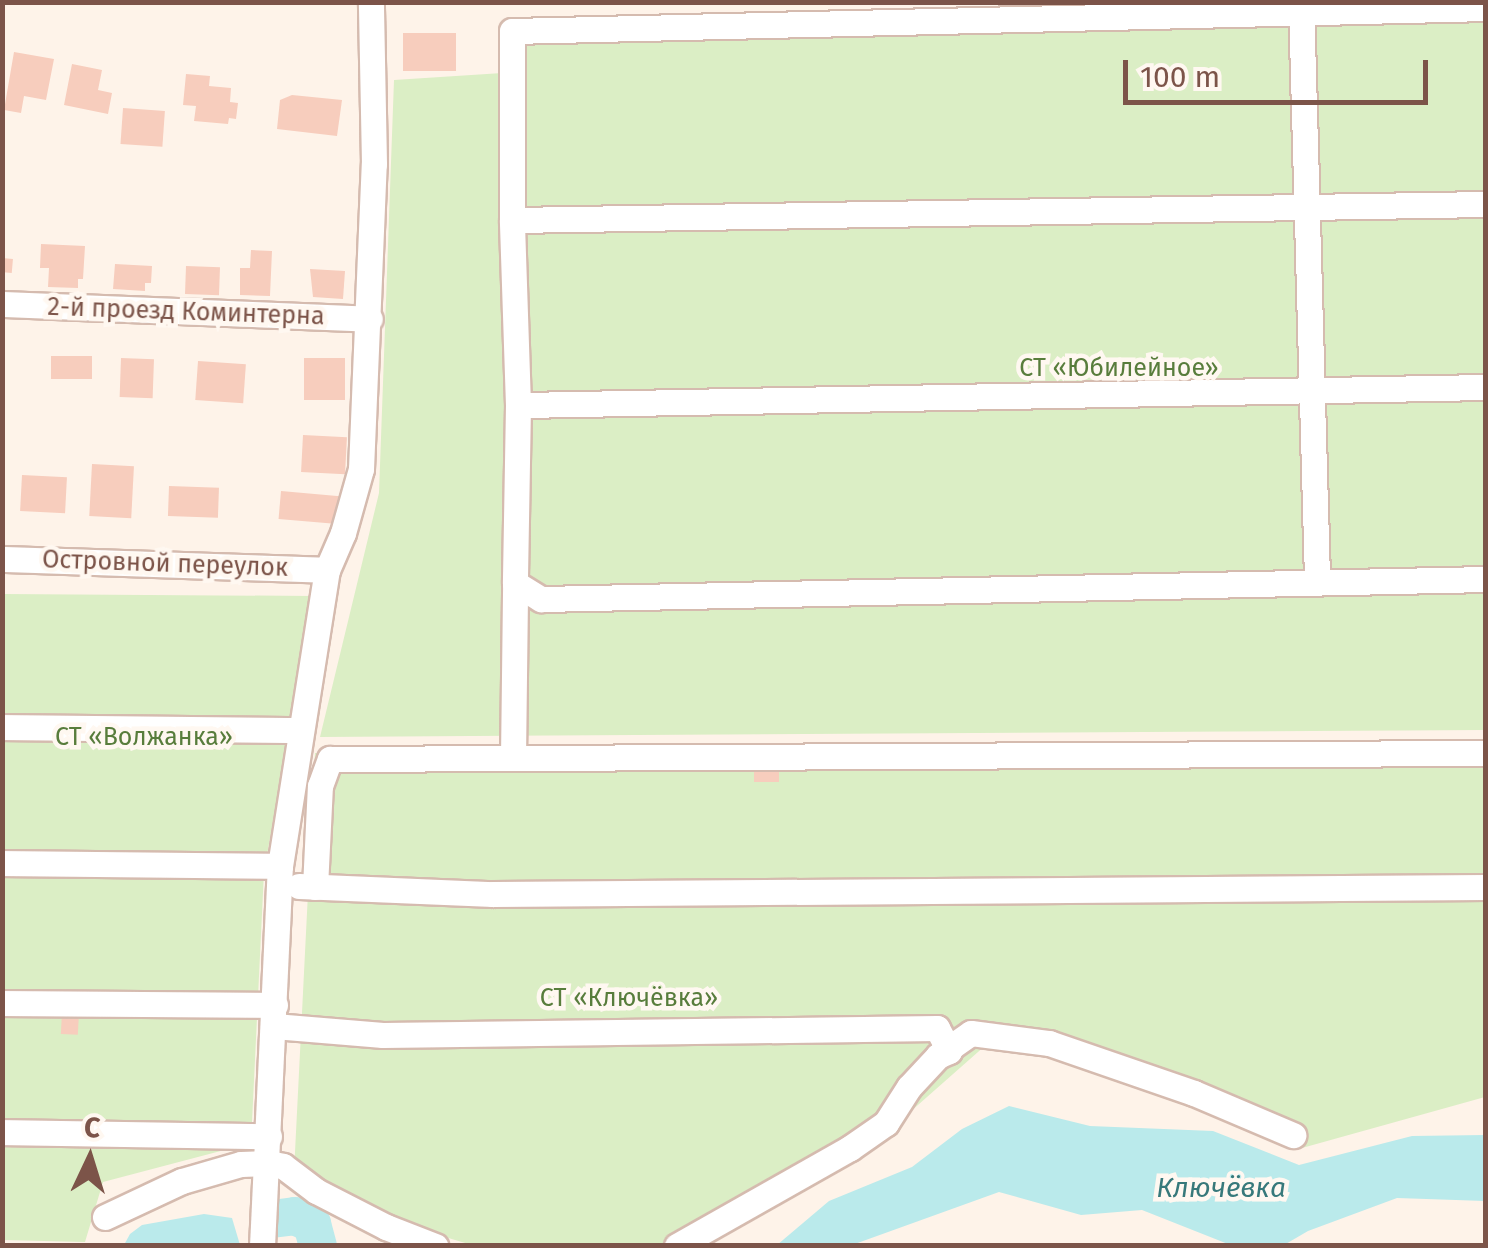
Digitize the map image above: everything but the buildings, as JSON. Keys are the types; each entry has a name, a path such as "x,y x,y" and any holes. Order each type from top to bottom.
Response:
{"street":[{"path":"262,1246 280,876 326,570 343,533 362,469 374,164 371,2"},
{"path":"513,758 518,405 512,220 512,31 1301,6 1486,8"},
{"path":"1301,6 1317,580"},
{"path":"512,220 1486,204"},
{"name":"2-й проезд Коминтерна","path":"2,304 370,319"},
{"path":"518,405 1486,386"},
{"name":"Островной переулок","path":"2,559 326,570"},
{"path":"514,584 542,599 1486,578"},
{"path":"2,727 299,730"},
{"path":"316,887 320,786 330,759 1486,753"},
{"path":"2,863 280,876 316,887 493,894 1486,887"},
{"path":"2,1003 274,1015 383,1034 937,1028 943,1052"},
{"path":"677,1246 850,1148 886,1122 908,1087 943,1052 971,1033 1049,1043 1194,1094 1293,1136"},
{"path":"2,1132 269,1136"},
{"path":"106,1217 182,1181 241,1164 268,1163 283,1166 316,1191 386,1227 435,1246"}],"green space":[{"name":"СТ «Юбилейное»","path":"1136,3 1485,3 1485,730 320,737 379,493 394,80 518,72 529,37"},
{"name":"СТ «Волжанка»","path":"3,594 313,596 264,872 251,1143 103,1182 85,1242 3,1240"},
{"name":"СТ «Ключёвка»","path":"1485,743 1485,1097 1302,1148 995,1037 876,1142 692,1245 472,1245 293,1192 315,753"}],"water":[{"name":"Ключёвка","path":"1009,1106 1090,1126 1213,1131 1299,1165 1412,1136 1485,1135 1485,1201 1397,1198 1308,1231 1284,1245 1233,1246 1142,1210 1081,1215 999,1192 852,1245 777,1245 829,1201 912,1167 962,1129"},
{"path":"204,1214 232,1218 240,1245 124,1245 142,1225"}],"waterway":[{"name":"Ключёвка","path":"272,1219 295,1216 312,1224 318,1246"}]}
